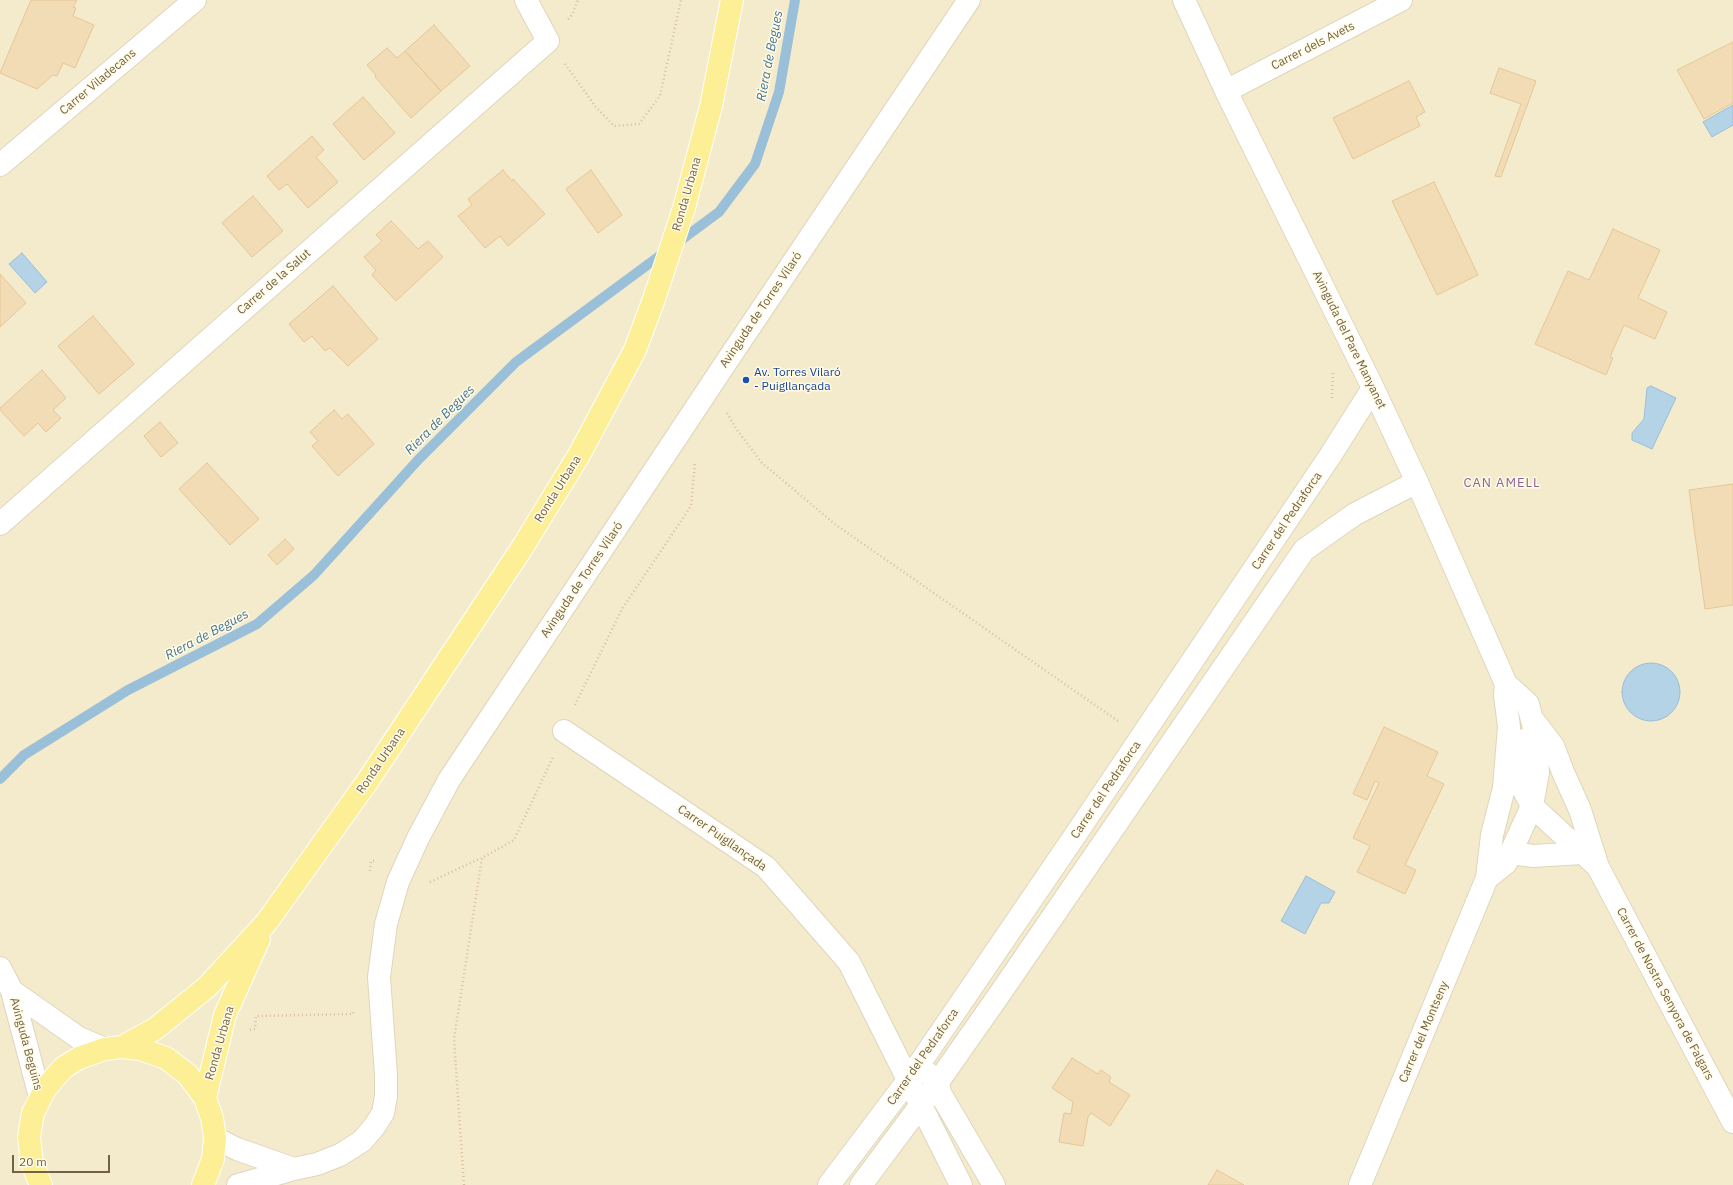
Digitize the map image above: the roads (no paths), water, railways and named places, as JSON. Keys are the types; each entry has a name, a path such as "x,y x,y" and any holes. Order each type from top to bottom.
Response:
{"main road":[{"name":"Ronda Urbana","path":"39,1183 30,1154 29,1138 31,1121 40,1097 50,1082 67,1066 87,1054 113,1048 155,1029 207,987 266,923 367,782 522,548 580,455 635,350 654,299 684,208 711,106 732,0"},
{"name":"Ronda Urbana","path":"205,1098 225,1015 266,923"},
{"name":"Ronda Urbana","path":"113,1048 140,1049 166,1058 188,1075 205,1098 212,1118 215,1138 213,1159 203,1185"}],"street":[{"name":"Carrer Viladecans","path":"0,165 195,0"},
{"name":"Carrer de la Salut","path":"0,524 548,41 526,0"},
{"name":"Avinguda de Torres Vilaró","path":"238,1185 317,1164 340,1155 362,1141 383,1113 386,1096 386,1075 381,1024 380,977 386,924 398,882 412,851 449,780 969,0"},
{"name":"Avinguda del Pare Manyanet","path":"1184,0 1226,91 1373,388 1417,482 1506,684 1509,727 1504,788 1492,835 1487,878"},
{"name":"Carrer dels Avets","path":"1226,91 1401,0"},
{"name":"Carrer del Pedraforca","path":"829,1185 908,1068 1141,737 1330,456 1373,388"},
{"name":"Carrer del Pedraforca","path":"861,1185 938,1082 1304,550 1355,514 1417,482"},
{"name":"Avinguda del Pare Manyanet","path":"1487,878 1506,863 1511,853 1538,772 1534,728 1528,704 1506,684"},
{"name":"Carrer de Nostra Senyora de Falgars","path":"1531,717 1554,746 1580,810 1590,860"},
{"path":"1509,727 1523,738 1522,787 1530,798"},
{"name":"Carrer Puigllançada","path":"564,731 766,867 849,962 908,1068 920,1106 961,1185"},
{"path":"1499,805 1530,798 1550,790 1573,795"},
{"name":"Carrer de Nostra Senyora de Falgars","path":"1530,798 1590,860 1733,1122"},
{"path":"1511,853 1590,860"},
{"name":"Carrer del Montseny","path":"1360,1185 1487,878"},
{"name":"Avinguda Beguins","path":"0,968 12,991 40,1097"},
{"name":"Avinguda Beguins","path":"12,991 78,1038 113,1048"},
{"name":"Carrer Puigllançada","path":"908,1068 938,1082"},
{"path":"938,1082 940,1093 994,1185"},
{"path":"215,1138 237,1149 294,1169"}],"water":[{"path":"1733,105 1733,125 1712,137 1703,122"},
{"path":"22,253 47,282 35,293 9,264"},
{"path":"1651,386 1676,398 1652,449 1632,440 1632,433 1644,419 1647,388"},
{"path":"1645,663 1657,663 1672,671 1680,686 1680,698 1672,713 1657,721 1645,721 1630,713 1622,698 1622,686 1630,671"},
{"path":"1306,876 1335,892 1329,903 1321,903 1305,934 1281,921"}],"waterway":[{"name":"Riera de Begues","path":"0,779 24,755 128,690 257,624 314,575 418,460 516,362 719,212 755,164 779,92 795,0"}],"place":[{"name":"Av. Torres Vilaró - Puigllançada","path":"746,380"}],"district":[{"name":"CAN AMELL","path":"1502,483"}]}
